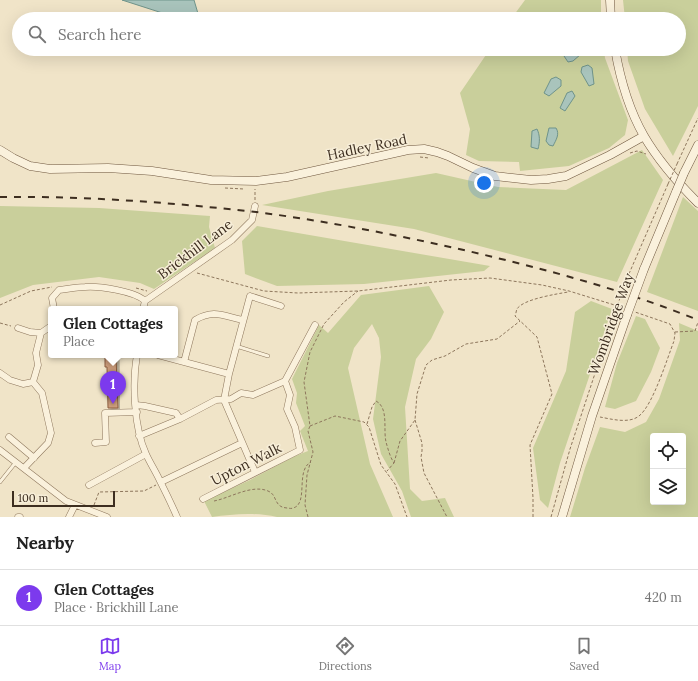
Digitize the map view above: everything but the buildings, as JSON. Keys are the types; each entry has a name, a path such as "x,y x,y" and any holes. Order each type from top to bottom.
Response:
{"street":[{"path":"610,0 611,12"},
{"path":"616,56 633,112 644,136 664,164 698,202"},
{"name":"Hadley Road","path":"0,150 30,166 50,169 108,168 152,171 211,180 256,181 287,177 408,150 424,150 448,156 473,168 495,176 531,180 566,176 610,155 644,136"},
{"name":"Wombridge Way","path":"562,517 592,416 626,311 684,173 698,144"},
{"name":"Brickhill Lane","path":"145,301 232,240 252,220 255,206"},
{"path":"53,306 52,298 60,290 86,286 119,290 141,297 145,301 144,306"},
{"path":"255,472 224,400 236,346 250,296 281,306"},
{"path":"184,362 195,320 205,315 212,314 243,320"},
{"path":"139,436 180,419 216,400 224,400 241,393 253,395 285,382 315,325"},
{"path":"18,328 30,332 41,333 48,328"},
{"path":"33,382 38,365 36,353 41,333"},
{"path":"136,358 135,367 136,409 139,436 146,454 177,517"},
{"path":"169,358 229,374"},
{"path":"0,373 10,380 23,384 33,382"},
{"path":"24,468 48,443 51,433 42,393 33,382"},
{"name":"Upton Walk","path":"203,499 300,450 295,427 287,408 290,395 285,382"},
{"path":"95,443 106,442 105,414 145,406 176,414 180,419"},
{"path":"9,438 34,458"},
{"path":"161,482 242,443"},
{"path":"0,450 66,501 107,517"},
{"path":"89,485 146,454"},
{"path":"69,517 74,505"}],"lane":[{"path":"236,346 268,356"},
{"path":"0,482 16,462"}],"path":[{"path":"551,517 570,449 616,310 668,184 698,118"},
{"path":"255,206 256,181"},
{"path":"187,271 208,275 264,291 298,293 358,290 451,280 490,278 542,285 569,291 626,311 670,324 675,332 674,342 650,402 638,417 623,421 592,416"},
{"path":"308,517 305,505 307,475 313,452 308,431 310,426 304,382 310,352 324,324 344,302 358,290"},
{"path":"533,517 530,446 552,394 537,337 515,316 517,309 523,305 534,300 569,291"},
{"path":"448,517 424,473 421,457 422,443 415,420 417,394 426,365 432,360 445,356 466,344 497,339 520,320"},
{"path":"675,332 695,331 698,322"},
{"path":"0,323 18,328"},
{"path":"367,425 372,407 376,401 381,404 384,411 386,442 394,463"},
{"path":"310,426 335,416 364,422 369,427 381,465 395,484 407,517"},
{"path":"386,471 394,463 400,441 415,420"},
{"path":"203,499 209,502 246,490 258,489 269,491 274,496 279,506 284,508 293,508 297,506 301,499 303,469 311,462"},
{"path":"92,512 99,492 144,491 161,482"}],"green space":[{"path":"525,0 601,0 601,12 516,12"},
{"path":"623,0 698,0 698,106 673,156 645,109 628,56 686,56 686,12 624,12"},
{"path":"485,56 605,56 628,120 625,135 609,148 569,166 520,171 519,162 479,161 466,155 470,129 460,93"},
{"path":"642,150 663,180 617,282 414,229 262,205 328,191 436,173 498,187 566,190"},
{"path":"683,197 698,211 698,311 647,292"},
{"path":"0,206 99,208 210,216 209,227 215,248 154,289 140,283 99,277 33,285 0,298"},
{"path":"257,226 490,266 484,271 364,284 277,286 245,274 242,241"},
{"path":"429,286 444,312 431,339 416,359 405,407 410,489 422,501 445,498 454,517 411,517 402,491 381,454 373,419 381,357 379,338 372,324 354,348 348,368 370,464 393,517 277,517 261,514 244,514 212,517 204,501 308,451 300,431 305,426 296,403 297,393 292,379 319,325 328,333 361,295"},
{"path":"591,301 612,309 560,463 548,508 540,500 533,448 566,371 575,312"},
{"path":"636,316 645,319 660,348 651,372 636,401 615,409 605,407 617,363"},
{"path":"679,323 698,331 698,517 570,517 585,468 600,427 625,432 646,422 659,399 680,340"}],"water":[{"path":"122,0 194,0 198,12 159,12"},
{"path":"564,56 579,56 573,61 568,62"},
{"path":"588,65 592,68 594,84 589,86 581,72 582,67"},
{"path":"556,77 561,80 561,86 549,96 544,93 551,79"},
{"path":"572,91 575,96 565,111 560,108 567,93"},
{"path":"549,128 556,128 558,132 553,146 549,145 546,141"},
{"path":"537,129 539,134 538,149 531,147 532,131"}],"railway":[{"path":"0,197 154,202 273,214 325,222 455,248 578,279 668,308 698,320"}],"place":[{"name":"Glen Cottages","path":"113,404"}]}
